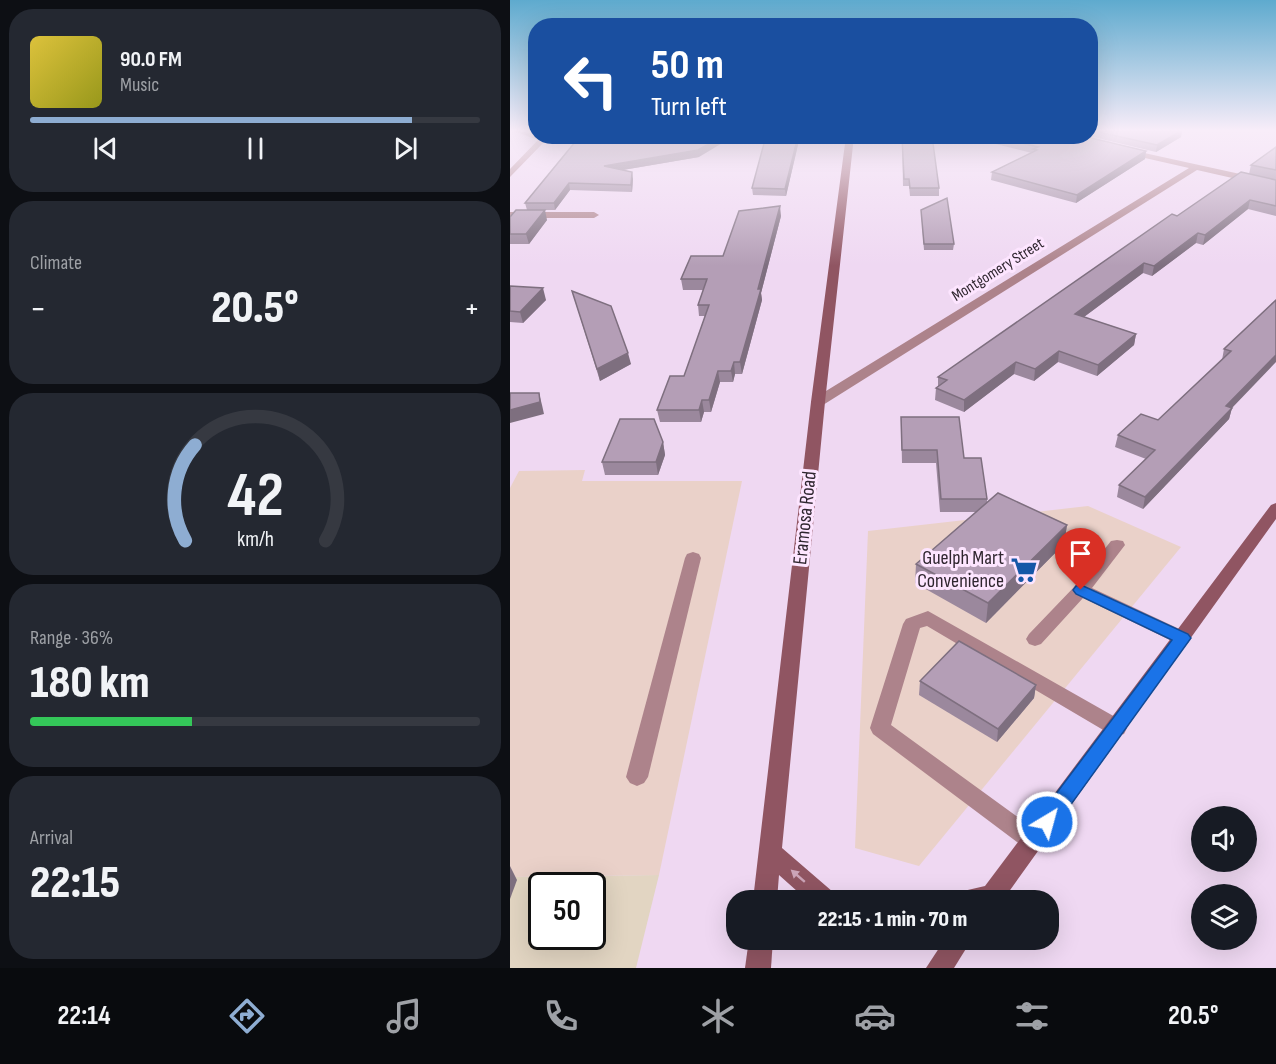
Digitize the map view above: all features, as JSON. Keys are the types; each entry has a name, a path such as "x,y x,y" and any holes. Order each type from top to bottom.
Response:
{"main road":[{"name":"Eramosa Road","path":"766,890 818,402 845,176"},
{"path":"996,890 1118,728 1276,508"},
{"path":"770,852 814,890"},
{"path":"758,968 760,950"},
{"path":"939,968 952,950"}],"street":[{"name":"Montgomery Street","path":"818,402 1181,176"},
{"path":"1237,176 1276,185"},
{"path":"510,215 594,215"},
{"path":"1035,639 1081,590 1117,545"},
{"path":"637,777 693,558"},
{"path":"1081,590 1182,638"},
{"path":"1033,841 880,728 912,624 928,618 1118,728"}],"shaded area":[{"path":"585,470 582,481 742,481 659,875 606,876 606,872 528,872 528,877 510,877 510,488 519,471"},
{"path":"1088,506 1181,547 919,866 855,848 868,531"},
{"path":"659,875 636,968 510,968 510,877 528,877 528,950 606,950 606,876"}],"building":[{"path":"547,176 632,176 631,185 569,183 554,203 525,203"},
{"path":"755,176 788,176 785,189 752,188"},
{"path":"904,176 937,176 939,188 910,188 909,179 904,179"},
{"path":"1007,176 1107,176 1077,195"},
{"path":"1235,176 1259,176 1276,180 1276,206 1250,200 1205,235 1198,233 1154,266 1144,263 1075,314 1136,334 1098,365 1059,351 1035,369 1016,362 964,400 936,388 947,380 938,377 1172,214 1177,216"},
{"path":"947,198 954,244 924,244 921,210"},
{"path":"780,206 758,289 761,289 740,362 734,362 731,371 718,371 709,400 702,400 699,410 657,410 670,376 684,376 709,305 698,305 707,279 681,279 691,256 723,256 739,211"},
{"path":"516,210 545,210 526,234 510,234 510,217"},
{"path":"510,286 543,288 520,312 510,311"},
{"path":"572,291 611,306 628,353 597,369"},
{"path":"1276,300 1276,355 1226,406 1232,408 1145,497 1119,485 1155,450 1118,435 1141,414 1158,420 1231,351 1224,349"},
{"path":"510,393 539,393 540,402 510,410"},
{"path":"901,417 959,417 964,458 981,458 987,499 941,499 937,450 902,450"},
{"path":"620,419 654,419 663,442 656,462 602,462"},
{"path":"998,493 1067,525 988,603 916,564"},
{"path":"959,641 1036,685 998,729 920,681"}],"place":[{"name":"Guelph Mart Convenience","path":"1024,570"}],"route":[{"path":"1047,822 1182,638 1081,590"}]}
